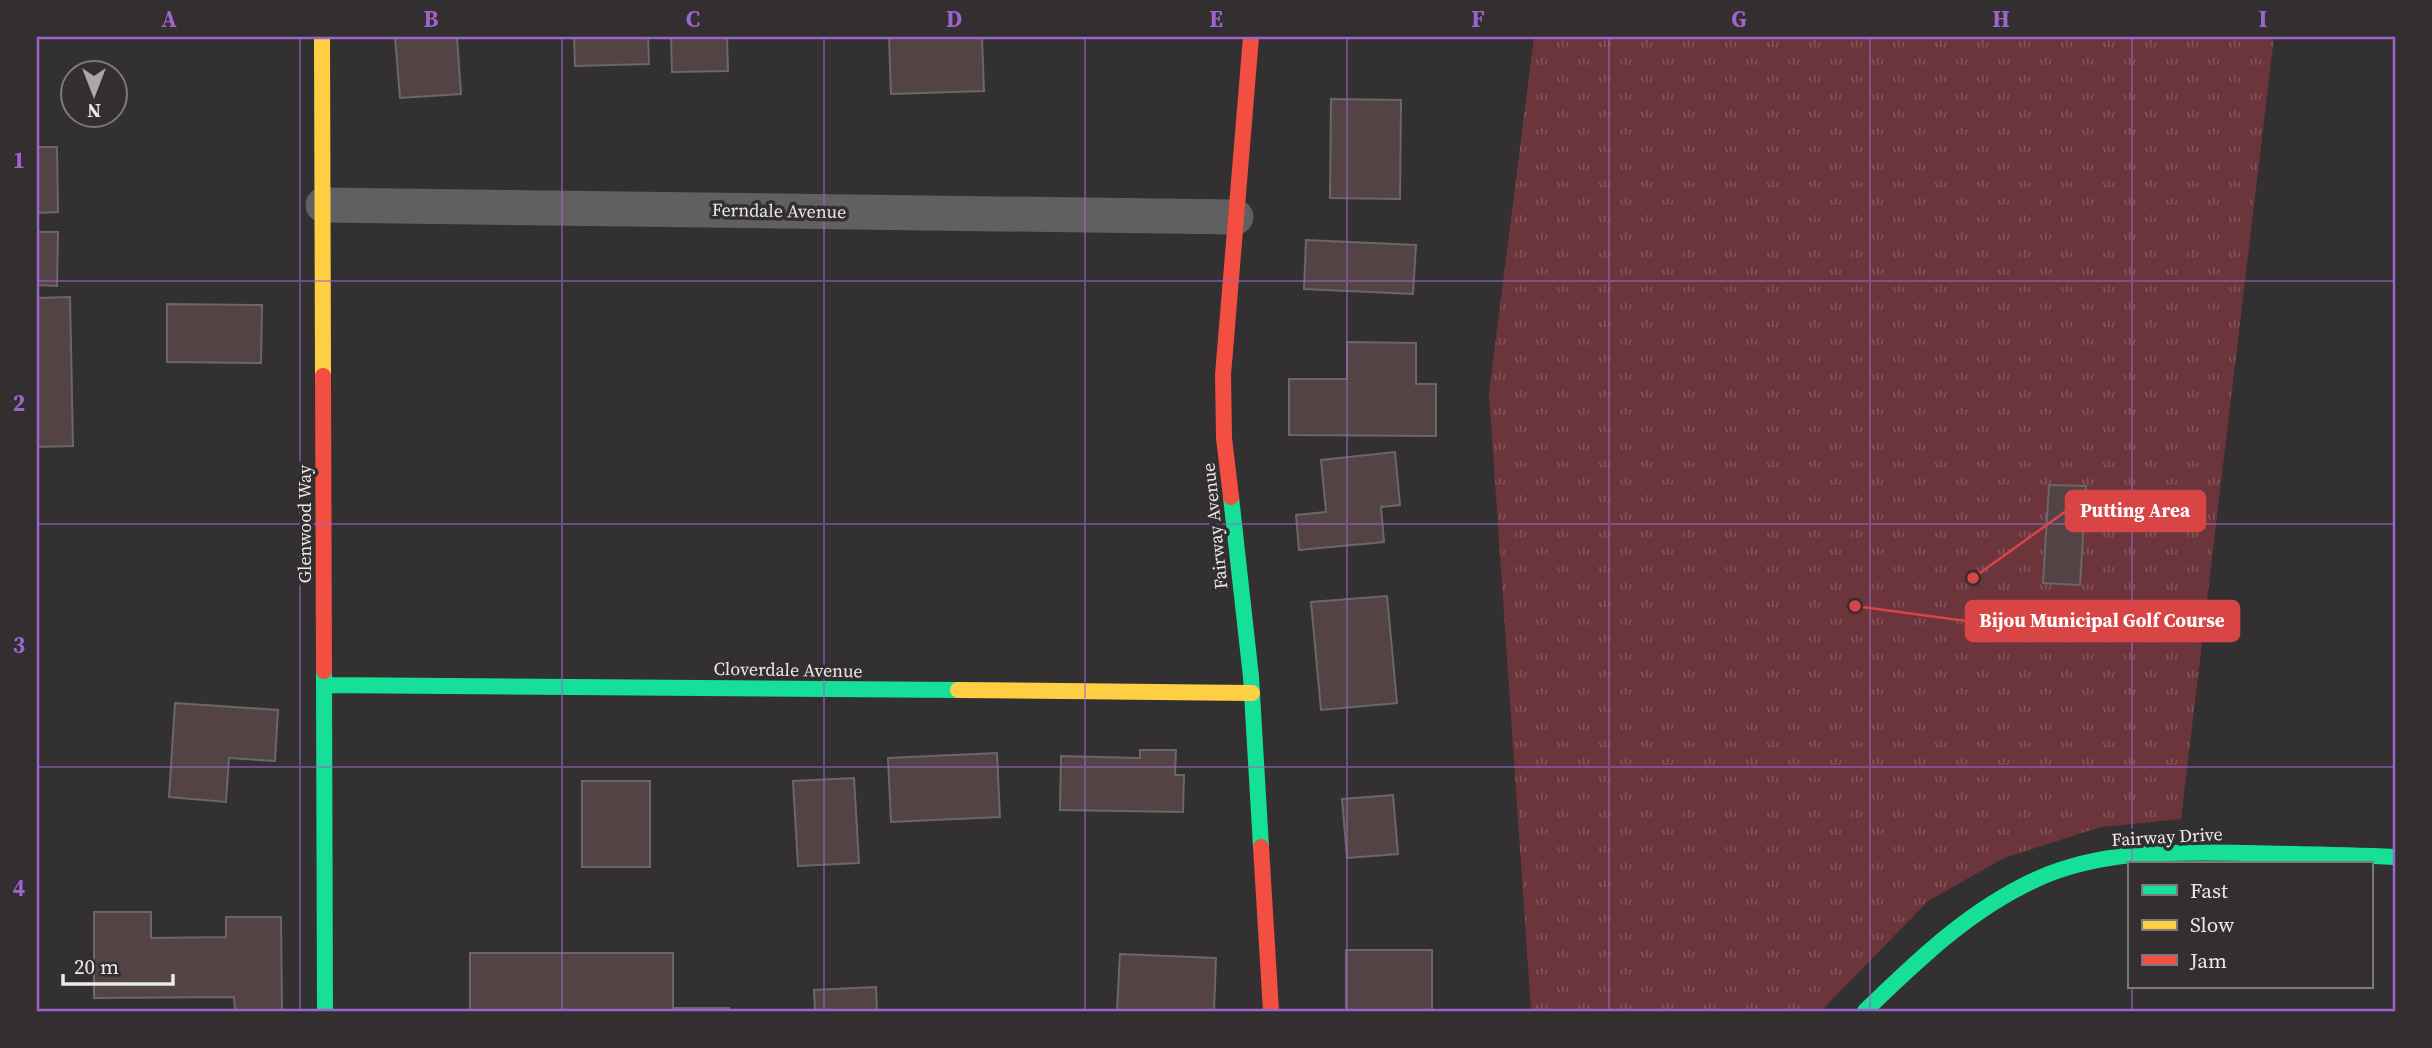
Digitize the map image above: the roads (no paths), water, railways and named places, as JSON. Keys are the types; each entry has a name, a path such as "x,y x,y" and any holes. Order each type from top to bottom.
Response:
{"street":[{"name":"Glenwood Way","path":"322,37 326,1011"},
{"name":"Fairway Avenue","path":"1251,37 1223,376 1224,438 1252,693 1270,1011"},
{"name":"Ferndale Avenue","path":"323,205 1236,217"},
{"name":"Cloverdale Avenue","path":"324,685 1252,693"},
{"name":"Fairway Drive","path":"1865,1011 1916,961 1957,927 2026,884 2068,867 2107,858 2145,854 2213,852 2395,857"}],"place":[{"name":"Putting Area","path":"1973,578"},
{"name":"Bijou Municipal Golf Course","path":"1855,606"}]}
